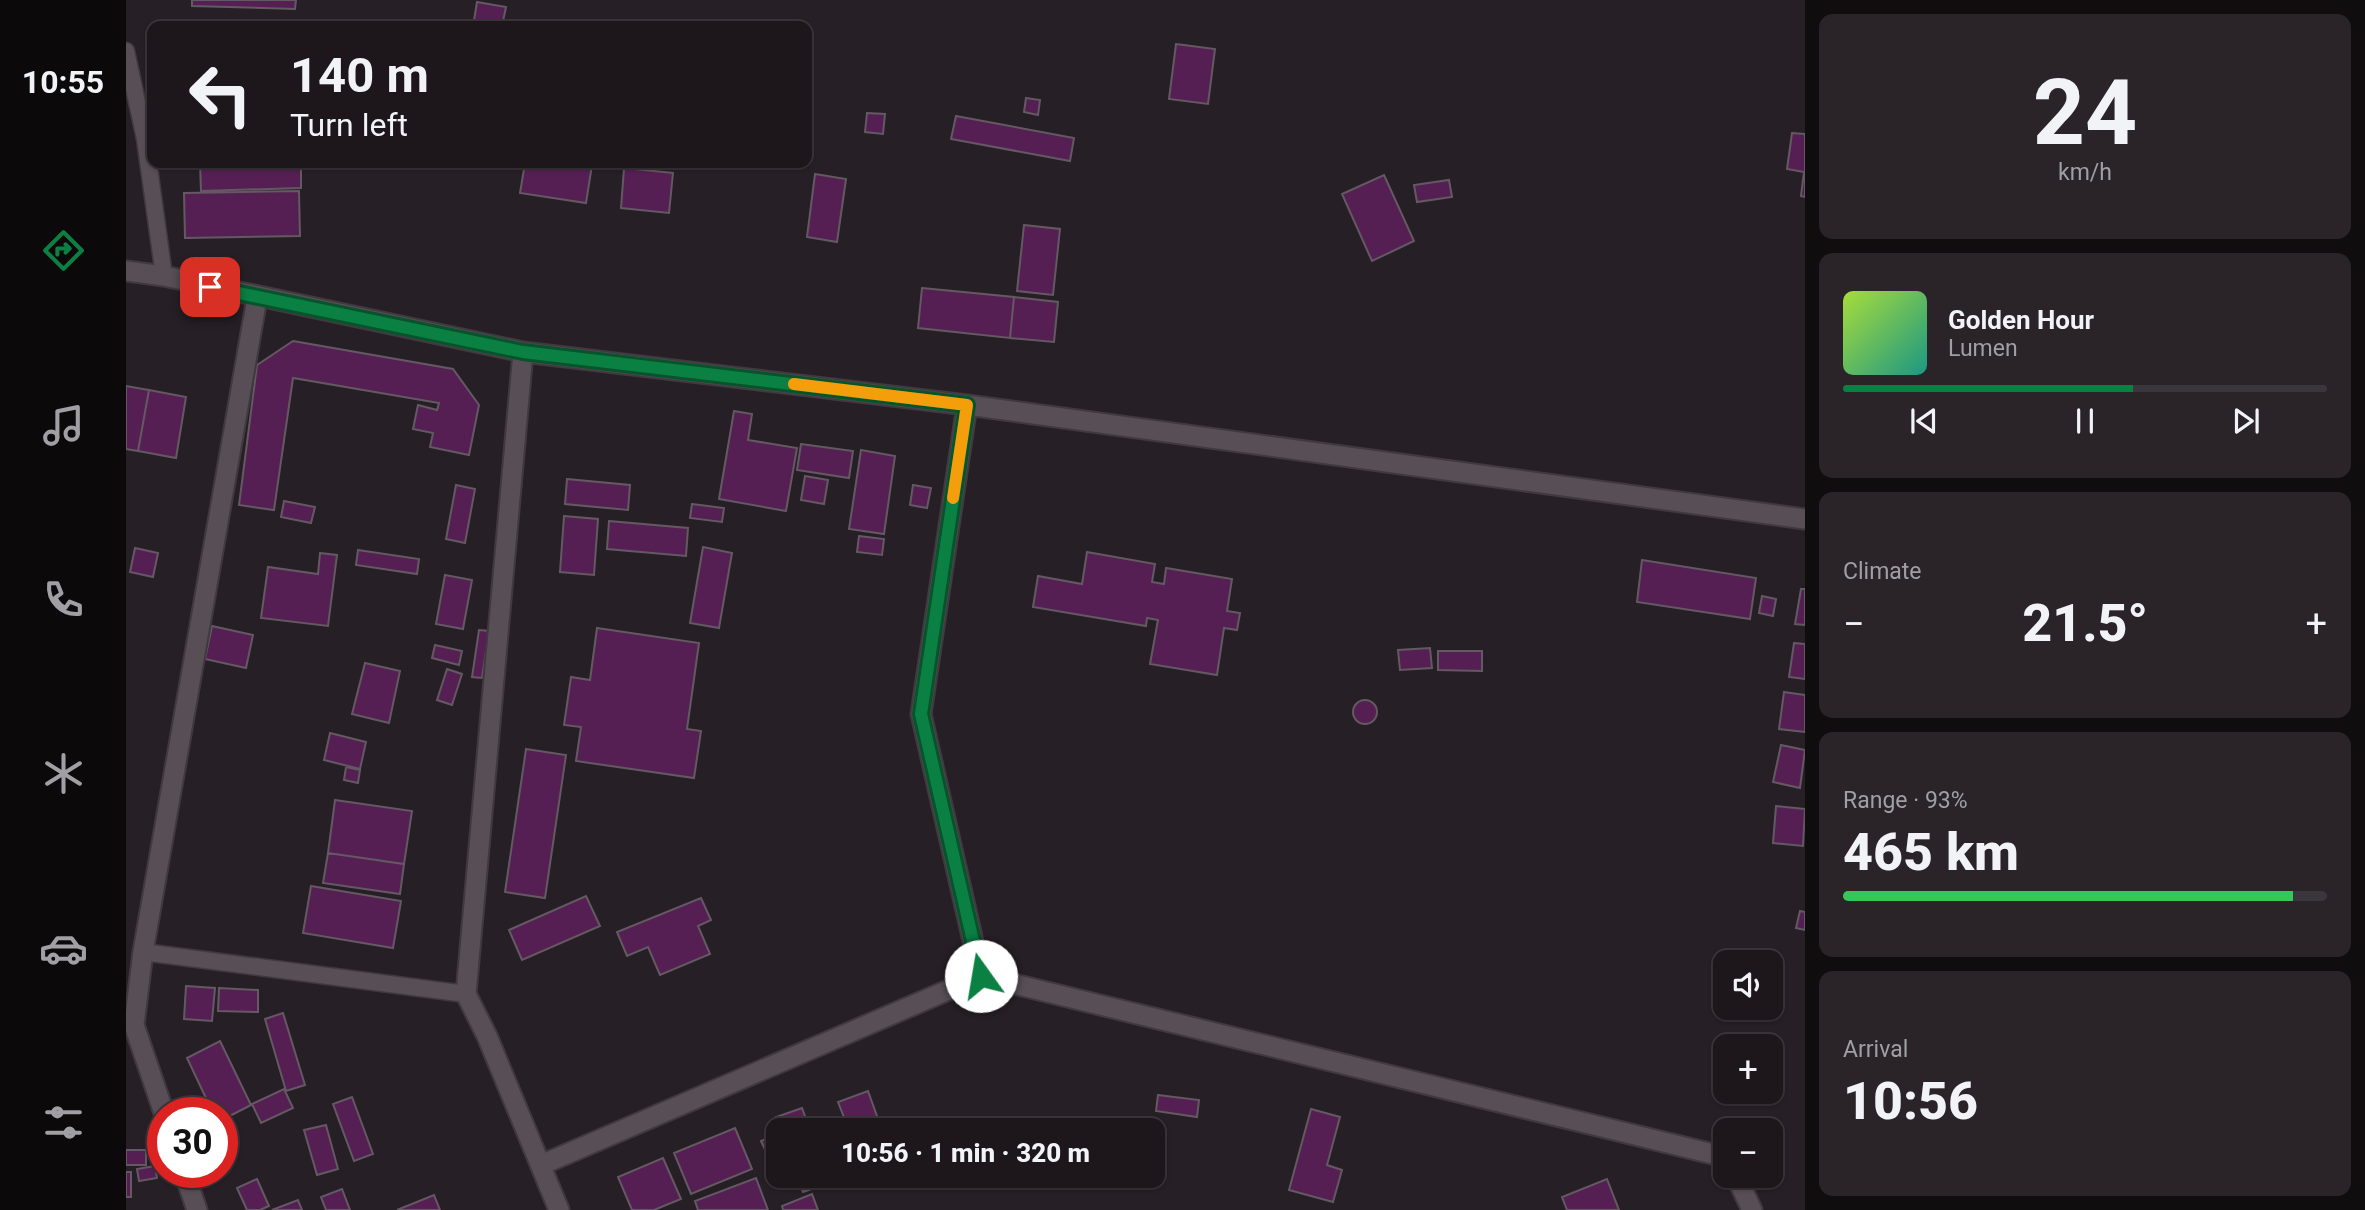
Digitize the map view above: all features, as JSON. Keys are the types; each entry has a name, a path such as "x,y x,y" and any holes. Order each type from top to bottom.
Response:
{"street":[{"path":"126,271 164,276 257,298 523,352 967,405 1805,519"},
{"path":"159,1097 134,1025 143,952 257,298"},
{"path":"523,352 466,994 559,1210"},
{"path":"967,405 921,714 981,976"},
{"path":"541,1165 981,976 1713,1154"},
{"path":"189,1188 197,1210"},
{"path":"1742,1188 1752,1210"}],"lane":[{"path":"126,51 147,153"},
{"path":"149,168 164,276"},
{"path":"143,952 466,994"}],"building":[{"path":"192,0 296,0 295,9 192,6"},
{"path":"477,2 506,7 503,21 474,21"},
{"path":"1176,44 1215,49 1208,104 1169,99"},
{"path":"1026,98 1040,100 1038,115 1024,112"},
{"path":"867,113 885,114 883,134 865,132"},
{"path":"956,116 1074,138 1070,161 951,139"},
{"path":"1792,133 1805,134 1805,197 1801,196 1804,172 1787,169"},
{"path":"200,168 301,168 301,188 201,191"},
{"path":"524,168 592,168 586,203 520,193"},
{"path":"624,168 673,173 669,213 621,208"},
{"path":"815,174 846,179 837,242 807,237"},
{"path":"1384,175 1414,241 1372,261 1342,194"},
{"path":"1449,180 1452,197 1417,202 1414,185"},
{"path":"299,191 300,236 185,238 184,193"},
{"path":"1024,225 1060,229 1053,295 1017,291"},
{"path":"922,288 1014,297 1010,338 918,328"},
{"path":"1014,297 1058,302 1054,342 1010,338"},
{"path":"293,341 453,369 479,405 469,455 430,447 433,433 413,429 418,405 437,410 439,403 293,378 274,510 239,505 257,365"},
{"path":"126,386 149,390 138,451 126,449"},
{"path":"149,390 186,397 176,458 138,451"},
{"path":"734,411 752,414 748,440 797,448 786,511 719,499"},
{"path":"801,444 853,451 849,478 797,470"},
{"path":"861,450 895,456 884,534 849,529"},
{"path":"805,476 828,480 824,504 801,500"},
{"path":"567,479 630,485 628,510 565,504"},
{"path":"456,485 475,489 465,543 446,539"},
{"path":"913,485 931,488 927,508 910,505"},
{"path":"284,501 315,507 311,523 281,517"},
{"path":"692,504 724,508 722,522 690,518"},
{"path":"564,516 598,519 594,575 560,572"},
{"path":"609,521 688,528 686,556 607,549"},
{"path":"859,536 884,539 882,555 857,552"},
{"path":"703,547 732,553 719,628 690,623"},
{"path":"135,548 158,553 153,577 130,572"},
{"path":"358,550 419,559 417,574 356,565"},
{"path":"1087,552 1155,564 1152,582 1164,584 1166,568 1232,579 1227,611 1240,613 1237,630 1224,628 1217,675 1150,664 1158,620 1147,618 1146,626 1033,607 1038,576 1082,584"},
{"path":"320,553 337,555 328,626 261,618 268,567 318,574"},
{"path":"1642,560 1756,578 1750,619 1637,602"},
{"path":"445,575 472,580 463,629 436,624"},
{"path":"1801,589 1805,589 1805,625 1795,624"},
{"path":"1762,596 1776,599 1773,616 1759,613"},
{"path":"212,626 253,635 246,668 205,659"},
{"path":"597,628 699,643 687,729 701,731 694,778 576,761 581,727 564,725 571,677 590,680"},
{"path":"479,630 489,631 482,678 472,677"},
{"path":"1794,643 1805,644 1805,679 1789,677"},
{"path":"435,645 462,651 459,665 432,658"},
{"path":"1430,648 1432,668 1400,670 1398,650"},
{"path":"1438,651 1482,651 1482,671 1438,670"},
{"path":"365,663 400,671 389,723 352,714"},
{"path":"447,669 462,674 452,705 437,700"},
{"path":"1784,692 1805,695 1805,732 1779,729"},
{"path":"1365,700 1374,703 1377,712 1374,721 1365,724 1356,721 1353,712 1356,703"},
{"path":"330,733 366,742 360,769 324,760"},
{"path":"1781,745 1805,750 1800,788 1773,782"},
{"path":"526,749 566,755 545,898 505,892"},
{"path":"346,767 360,770 358,783 344,780"},
{"path":"335,800 412,811 404,864 328,853"},
{"path":"1776,806 1805,809 1803,846 1773,843"},
{"path":"328,853 404,864 400,894 323,883"},
{"path":"311,886 401,901 393,948 303,933"},
{"path":"586,896 600,926 522,960 509,930"},
{"path":"701,898 711,920 698,926 710,954 660,975 648,947 627,956 617,932"},
{"path":"1800,911 1805,912 1805,930 1796,928"},
{"path":"186,986 215,988 212,1021 184,1019"},
{"path":"219,988 258,990 258,1012 218,1011"},
{"path":"283,1013 305,1085 286,1091 265,1019"},
{"path":"220,1041 251,1105 238,1112 238,1097 205,1097 187,1058"},
{"path":"284,1089 293,1108 261,1123 252,1104"},
{"path":"868,1091 878,1118 844,1118 838,1102"},
{"path":"1158,1095 1199,1100 1197,1117 1156,1111"},
{"path":"352,1097 373,1154 354,1161 333,1104"},
{"path":"802,1108 806,1118 776,1118"},
{"path":"1311,1109 1340,1117 1327,1165 1342,1170 1333,1202 1289,1190"},
{"path":"326,1125 338,1169 317,1175 304,1130"},
{"path":"735,1128 752,1169 691,1194 674,1153"},
{"path":"766,1139 766,1152 761,1141"},
{"path":"126,1150 146,1150 146,1165 126,1165"},
{"path":"663,1158 681,1199 654,1210 632,1210 618,1177"},
{"path":"147,1167 147,1180 139,1181 137,1169"},
{"path":"126,1172 131,1172 131,1197 126,1197"},
{"path":"756,1178 768,1210 698,1210 695,1201"},
{"path":"257,1179 269,1206 260,1210 247,1210 238,1188"},
{"path":"1607,1179 1619,1210 1567,1210 1562,1197"},
{"path":"342,1189 350,1210 326,1210 321,1197"},
{"path":"812,1194 818,1210 783,1210 782,1206"},
{"path":"434,1195 440,1210 397,1210"},
{"path":"298,1200 302,1210 272,1210"}],"slow traffic":[{"path":"794,384 967,405 953,498"}],"route":[{"path":"210,287 523,352 967,405 921,714 981,976"}]}
